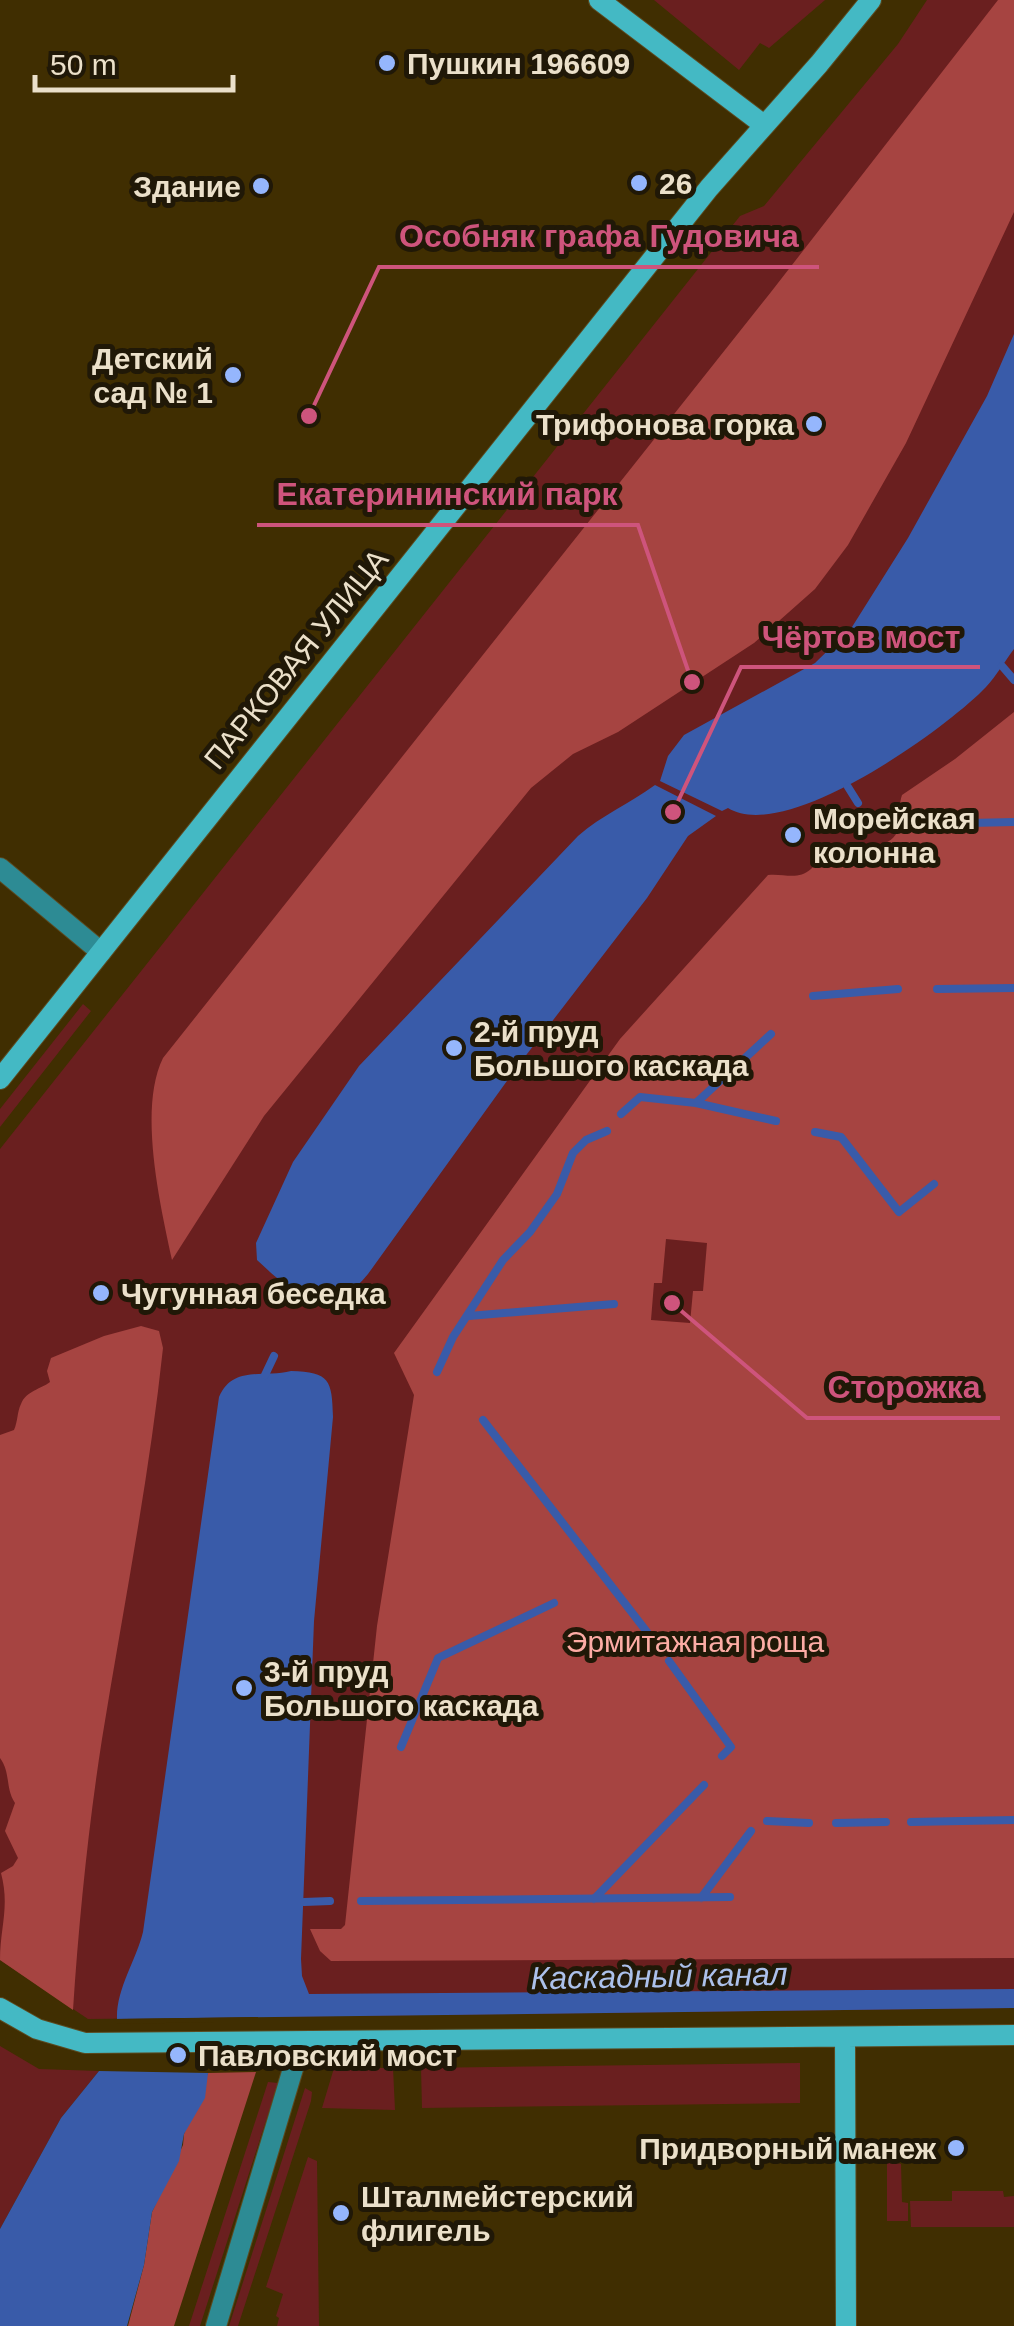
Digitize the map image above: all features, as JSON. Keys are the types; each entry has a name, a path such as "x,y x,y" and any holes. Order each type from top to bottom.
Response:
{"main road":[{"path":"599,0 764,124"},
{"name":"ПАРКОВАЯ УЛИЦА","path":"0,1079 677,228 871,0"},
{"path":"0,2008 58,2037 99,2044 1014,2035"},
{"path":"845,2037 846,2326"}],"street":[{"path":"0,868 101,952"},
{"path":"216,2326 302,2042"}],"green space":[{"path":"654,0 825,0 769,48 760,43 739,70"},
{"path":"927,0 1014,0 1014,2008 88,2019 0,1960 0,1149 740,216 764,206 898,44"},
{"path":"998,0 1014,0 1014,212 906,443 848,545 815,589 754,643 618,732 573,754 531,788 264,1116 172,1260 157,1185 152,1130 152,1103 163,1058"},
{"name":"Эрмитажная роща","path":"1014,712 1014,1958 331,1961 320,1951 310,1929 341,1929 345,1925 377,1626 414,1395 394,1353 620,1039 768,875 806,873 826,847 868,847 888,842 899,827 902,795","holes":["666,1239 707,1243 703,1291 693,1291 690,1323 651,1320 654,1283 662,1283"]},
{"path":"83,1004 91,1011 0,1127 0,1109"},
{"path":"141,1326 159,1331 163,1348 97,1773 73,2010 0,1960 5,1907 1,1873 18,1858 5,1831 15,1803 0,1758 0,1435 14,1430 26,1396 50,1382 47,1371 51,1358"},
{"path":"0,2046 39,2069 99,2071 61,2118 0,2229"},
{"path":"800,2063 800,2103 422,2108 421,2068"},
{"path":"334,2068 393,2068 395,2110 322,2108"},
{"path":"256,2072 174,2326 128,2326 144,2265 152,2212 183,2145 208,2073"},
{"path":"268,2082 278,2083 200,2326 189,2326"},
{"path":"305,2088 312,2092 311,2101 238,2326 229,2326"},
{"path":"887,2152 897,2152 897,2163 901,2164 902,2202 908,2203 908,2221 887,2221"},
{"path":"308,2157 317,2161 319,2326 277,2326 283,2294 266,2287"},
{"path":"952,2191 1003,2191 1004,2197 1014,2196 1014,2227 911,2227 910,2201 952,2201"}],"water":[{"path":"1014,334 1014,649 994,678 966,706 902,753 825,797 787,810 754,815 728,808 722,811 660,781 668,756 684,735 815,663 852,627 908,538 987,396"},
{"name":"2-й пруд Большого каскада","path":"655,785 716,816 688,836 647,898 517,1067 368,1274 354,1289 325,1300 312,1299 284,1284 257,1260 256,1243 293,1162 359,1066 578,836"},
{"name":"3-й пруд Большого каскада","path":"291,1371 314,1373 326,1380 332,1394 333,1417 314,1621 301,1959 309,1994 1014,1989 1014,2008 117,2019 120,1997 143,1932 219,1397 232,1380"},
{"path":"99,2071 208,2073 205,2098 184,2134 179,2161 152,2212 144,2265 127,2326 0,2326 0,2229 61,2118"}],"pier":[{"path":"258,2017 258,2022 117,2024 112,2019"}],"waterway":[{"path":"1002,666 1014,680"},
{"path":"848,787 858,803"},
{"path":"866,819 879,825 1014,822"},
{"path":"937,989 1014,988"},
{"path":"813,996 898,989"},
{"path":"696,1103 771,1034"},
{"path":"621,1114 640,1097 696,1103 776,1121"},
{"path":"437,1372 453,1337 503,1260 530,1232 557,1194 573,1153 586,1140 607,1131"},
{"path":"815,1132 841,1137 899,1212 934,1184"},
{"path":"469,1316 614,1304"},
{"path":"265,1375 274,1356"},
{"path":"483,1420 647,1632"},
{"path":"401,1747 438,1658 554,1603"},
{"path":"669,1661 731,1747 722,1756"},
{"path":"594,1899 704,1785"},
{"path":"911,1822 1014,1820"},
{"path":"767,1821 809,1823"},
{"path":"836,1823 886,1822"},
{"path":"701,1898 751,1831"},
{"path":"361,1901 730,1897"},
{"path":"304,1902 330,1901"}],"place":[{"name":"Пушкин 196609","path":"387,63"},
{"name":"26","path":"639,183"},
{"name":"Здание","path":"261,186"},
{"name":"Детский сад № 1","path":"233,375"},
{"name":"Особняк графа Гудовича","path":"309,416"},
{"name":"Трифонова горка","path":"814,424"},
{"name":"Екатерининский парк","path":"692,682"},
{"name":"Чёртов мост","path":"673,812"},
{"name":"Морейская колонна","path":"793,835"},
{"name":"2-й пруд Большого каскада","path":"454,1048"},
{"name":"Чугунная беседка","path":"101,1293"},
{"name":"Сторожка","path":"672,1303"},
{"name":"3-й пруд Большого каскада","path":"244,1688"},
{"name":"Павловский мост","path":"178,2055"},
{"name":"Придворный манеж","path":"956,2148"},
{"name":"Шталмейстерский флигель","path":"341,2213"}],"water label":[{"name":"Каскадный канал","path":"659,1976"}]}
